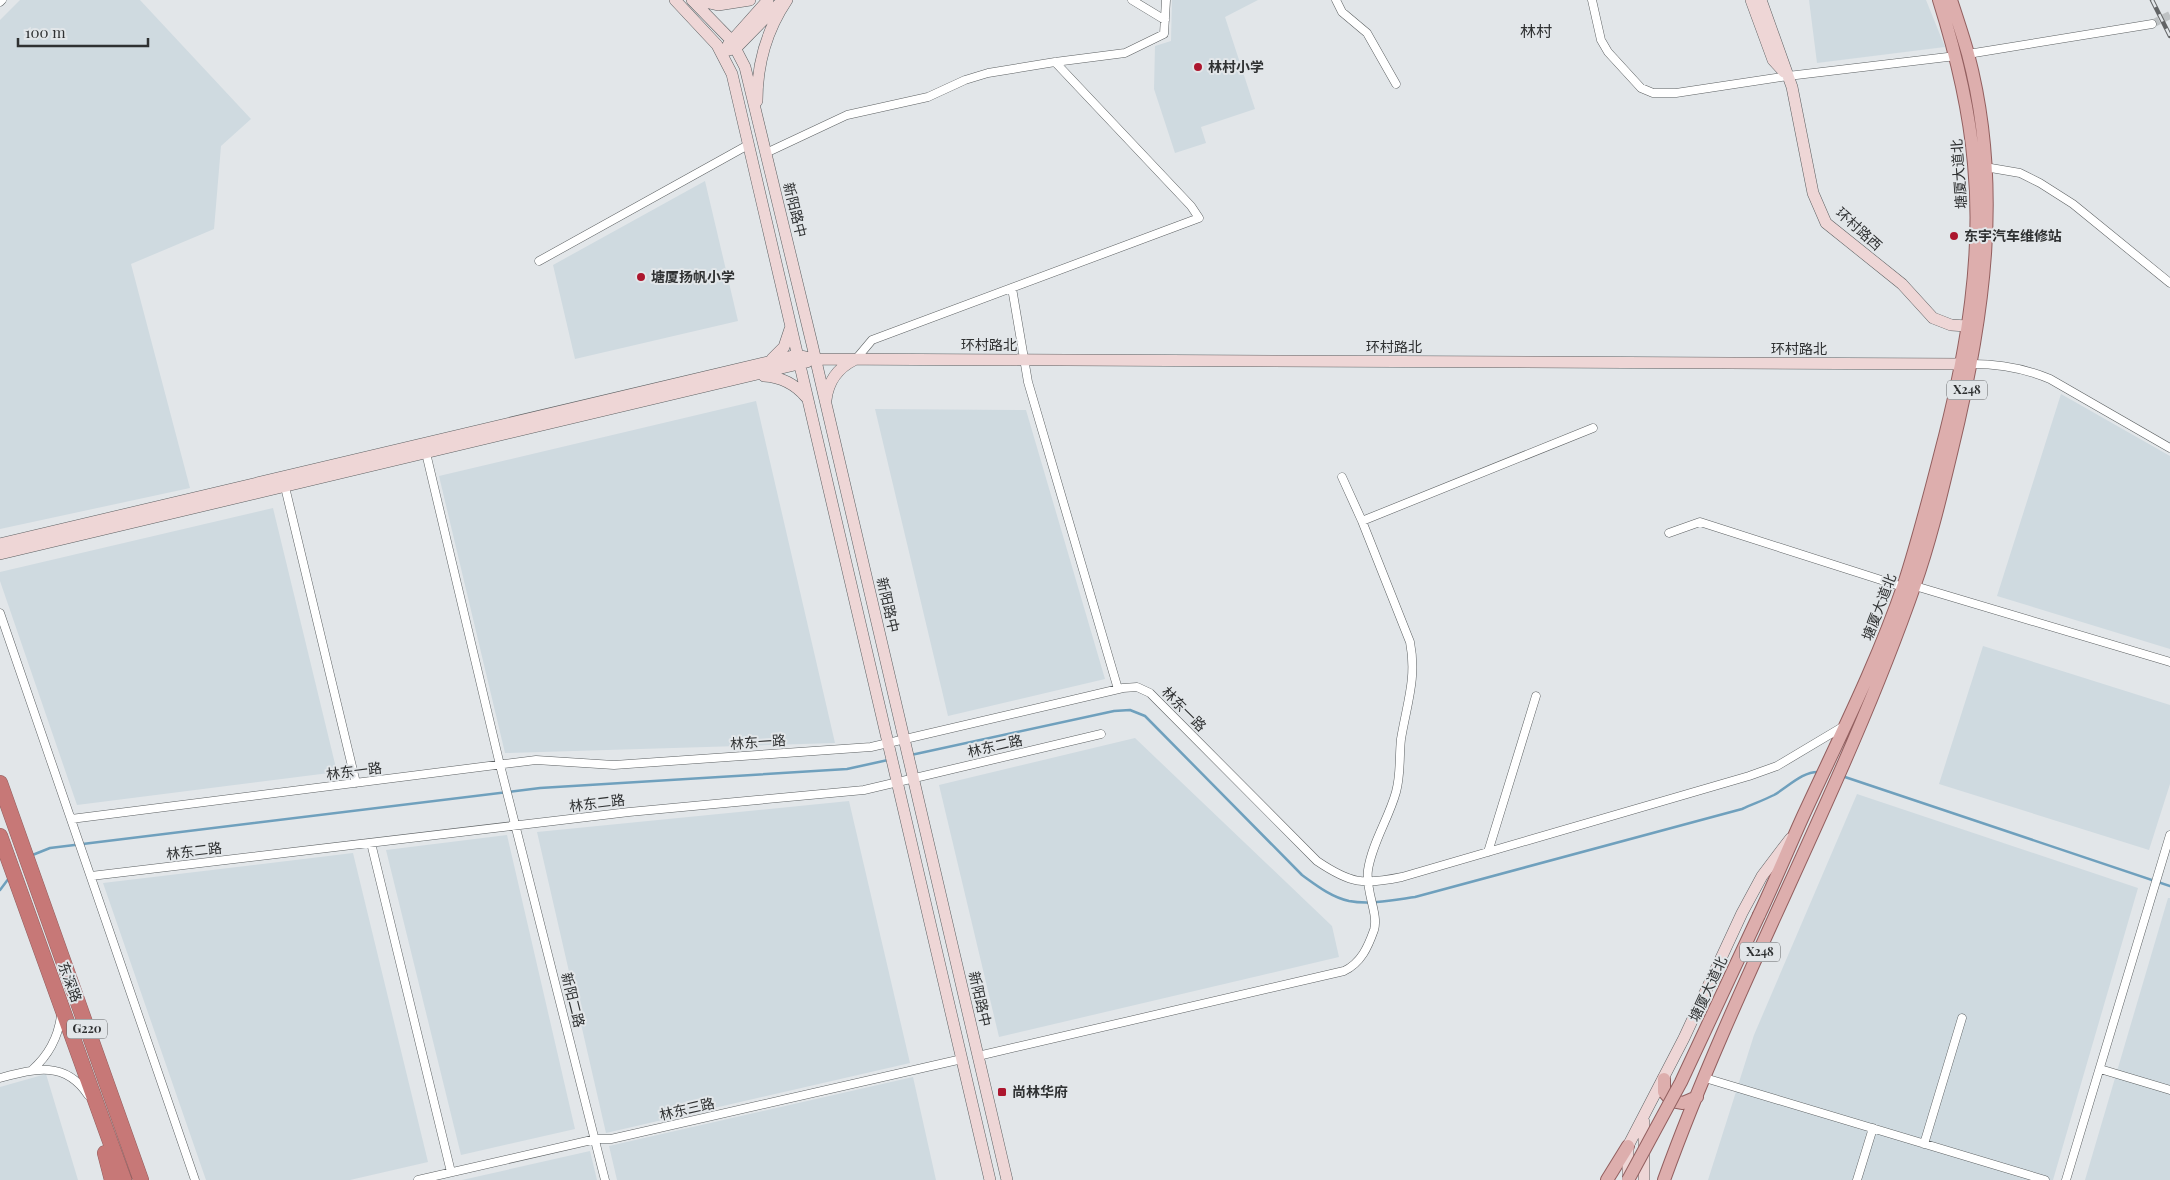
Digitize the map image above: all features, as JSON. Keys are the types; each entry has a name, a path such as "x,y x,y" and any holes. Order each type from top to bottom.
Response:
{"highway":[{"name":"东深路","path":"0,784 141,1180"},
{"name":"东深路","path":"0,836 124,1180"},
{"path":"74,1043 112,1180"}],"main road":[{"path":"675,0 710,36 723,53 732,74 990,1180"},
{"path":"694,0 734,44"},
{"path":"694,0 718,5 750,0"},
{"path":"734,44 768,0"},
{"path":"723,53 783,0"},
{"path":"757,118 758,72 762,52 770,30 787,0"},
{"name":"环村路西","path":"1751,0 1773,60 1788,76"},
{"name":"环村路西","path":"1761,0 1792,87 1813,193 1826,223 1902,284 1934,318 1951,326 1967,326"},
{"name":"塘厦大道北","path":"1939,0 1962,55 1977,205 1975,258 1967,326 1966,364"},
{"name":"塘厦大道北","path":"1664,1180 1705,1078 1844,766 1891,651 1909,586 1919,536 1956,392 1966,364 1983,294 1987,242 1985,167 1981,125 1962,55 1951,0"},
{"name":"新阳路中","path":"734,44 745,67 816,359 1007,1180"},
{"path":"0,544 762,363 772,359 781,352 787,342 790,325"},
{"path":"826,404 828,390 833,378 843,367 856,359"},
{"path":"762,363 798,360"},
{"path":"0,554 752,376 798,360"},
{"name":"环村路北","path":"798,360 1966,364"},
{"path":"752,376 768,376 783,380 796,387 808,398"},
{"name":"塘厦大道北","path":"1628,1180 1681,1082 1828,763 1848,724 1909,586"},
{"path":"1607,1180 1628,1146 1664,1079 1762,876 1798,828"},
{"path":"1664,1079 1664,1092 1672,1101 1683,1103 1697,1097"},
{"path":"1644,1180 1642,1139 1645,1115"},
{"path":"1628,1146 1628,1180"}],"street":[{"path":"1132,0 1165,20"},
{"path":"766,153 848,115 928,97 966,80 988,73 1125,53 1164,34 1166,0"},
{"path":"1336,0 1342,12 1366,33 1396,84"},
{"path":"1592,0 1601,40 1608,52 1641,88 1653,92 1676,93 1788,76 1962,55 2152,24"},
{"path":"856,359 872,340 1199,218 1191,206 1055,62"},
{"path":"540,260 748,145"},
{"path":"1985,167 2020,173 2040,183 2073,204 2170,283"},
{"path":"1012,288 1028,382 1118,689"},
{"path":"1966,364 2010,366 2029,370 2050,379 2170,448"},
{"path":"1362,521 1593,428"},
{"name":"新阳二路","path":"426,453 500,765 605,1180"},
{"path":"978,1056 1344,971 1355,966 1362,956 1375,928 1374,913 1368,894 1368,868 1396,792 1401,740 1414,674 1410,642 1362,521 1342,478"},
{"path":"285,487 356,783"},
{"path":"1669,533 1700,522 1909,586 2170,662"},
{"path":"0,613 195,1180"},
{"name":"林东一路","path":"71,819 500,765 556,760 614,765 871,747 889,748 1118,689 1137,687 1150,693 1317,861 1344,877 1367,882"},
{"path":"1488,852 1536,696"},
{"path":"1367,882 1402,877 1749,776 1777,766 1848,724"},
{"name":"林东二路","path":"91,876 629,812 864,790 896,778 1101,734"},
{"path":"2066,1180 2170,835"},
{"path":"370,843 451,1172"},
{"path":"32,1070 54,1042 60,1025 61,1007"},
{"path":"1924,1144 1962,1018"},
{"name":"林东三路","path":"418,1180 596,1140 611,1139 962,1059"},
{"path":"0,1078 32,1070 47,1069 61,1072 80,1085 89,1097"},
{"path":"2100,1069 2170,1090"},
{"path":"1705,1078 2045,1180"},
{"path":"1857,1180 1873,1128"}],"shaded area":[{"path":"20,0 140,0 251,119 221,146 214,229 131,264 190,488 0,529 0,20"},
{"name":"林村小学","path":"1172,0 1258,0 1225,17 1255,109 1201,127 1206,143 1175,153 1154,89 1155,46 1171,41"},
{"path":"1809,0 1926,0 1945,47 1817,63"},
{"name":"塘厦扬帆小学","path":"705,181 738,321 575,359 553,265"},
{"path":"2061,394 2170,456 2170,649 1997,596"},
{"path":"756,401 835,743 505,753 439,476"},
{"path":"875,409 1026,410 1105,679 948,716"},
{"path":"273,508 337,772 77,805 0,581 0,572"},
{"path":"1983,646 2170,705 2170,784 2149,850 1939,784"},
{"path":"1135,738 1332,926 1339,957 999,1037 939,785"},
{"path":"1857,794 2138,888 2053,1180 1708,1180 1754,1035"},
{"path":"849,801 910,1063 606,1133 537,832"},
{"path":"507,835 575,1129 461,1155 386,850"},
{"path":"353,853 428,1162 350,1180 206,1180 103,883"},
{"path":"2168,898 2170,898 2170,1180 2085,1180"},
{"path":"46,1074 78,1180 0,1180 0,1087"},
{"path":"913,1077 936,1180 617,1180 609,1146"},
{"path":"590,1151 597,1180 462,1180"}],"waterway":[{"path":"911,755 1114,711 1130,710 1145,716 1302,875 1336,897 1349,901 1365,902 1382,902 1415,897 1742,809 1774,795 1807,774 1819,772"},
{"path":"30,856 50,848 540,788 847,769 888,760"},
{"path":"1842,776 2170,886"},
{"path":"0,890 9,878"}],"tunnel":[{"path":"2152,24 2170,15"}],"railway":[{"path":"2152,0 2170,36"}],"place":[{"name":"林村小学","path":"1198,67"},
{"name":"东宇汽车维修站","path":"1954,236"},
{"name":"塘厦扬帆小学","path":"641,277"},
{"name":"尚林华府","path":"1002,1092"}],"district":[{"name":"林村","path":"1536,31"}]}
